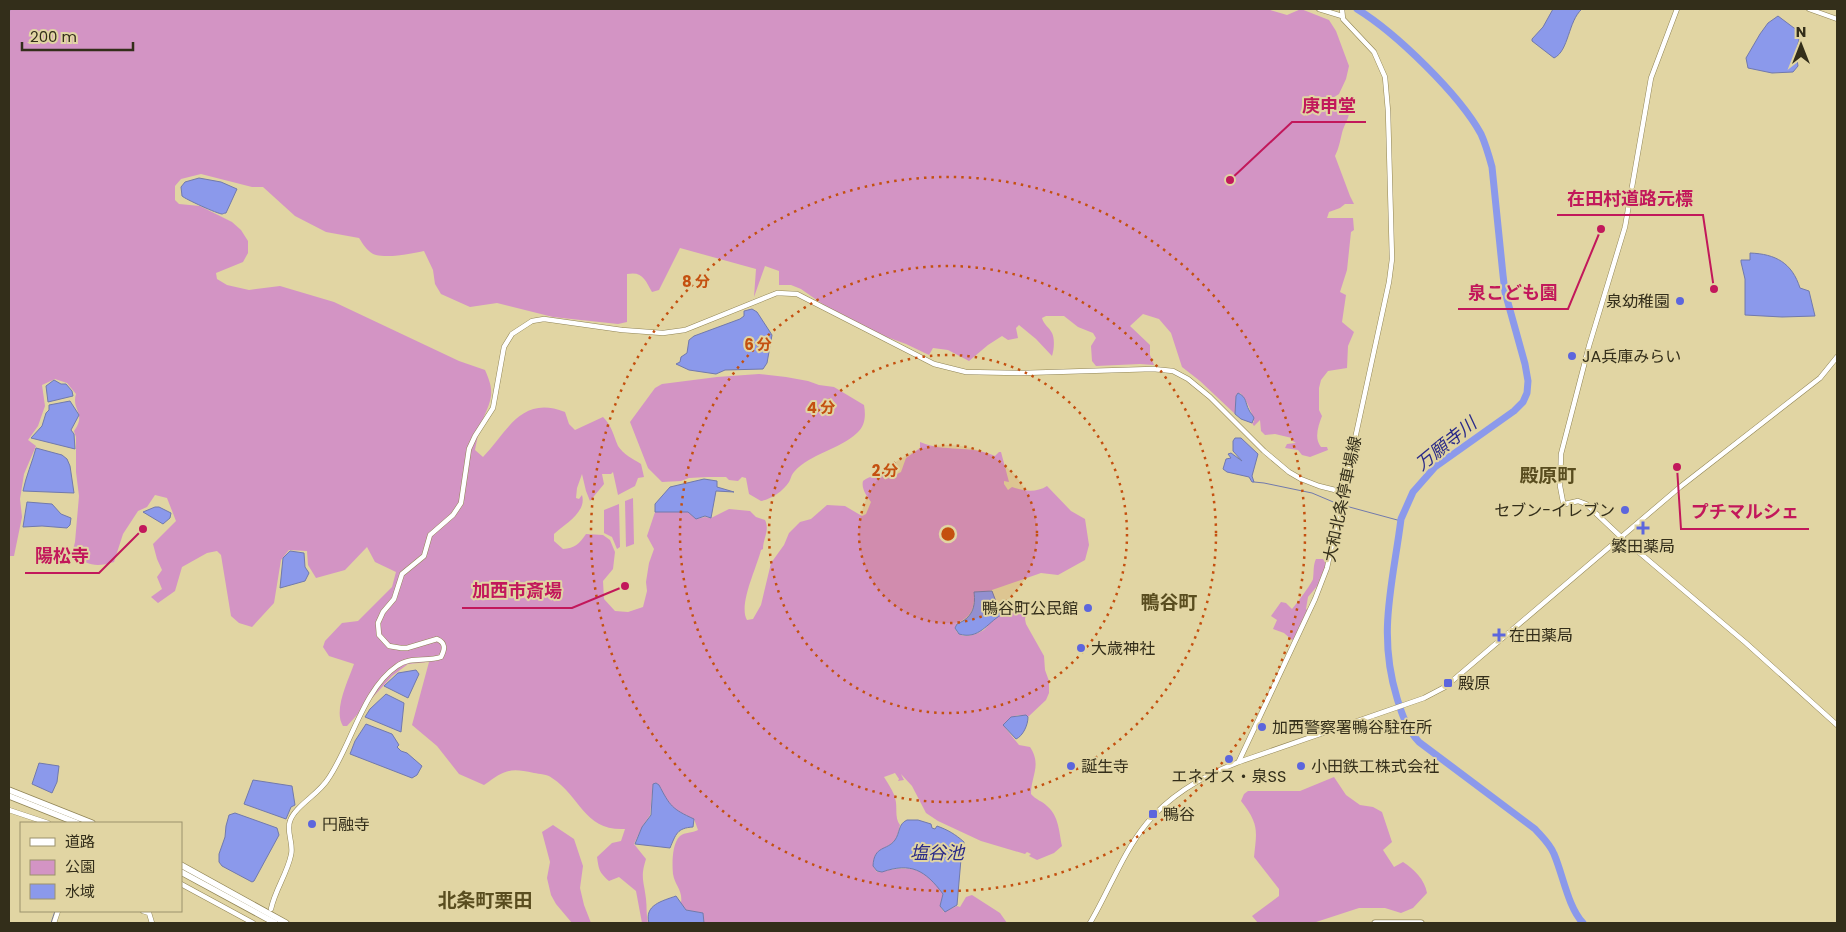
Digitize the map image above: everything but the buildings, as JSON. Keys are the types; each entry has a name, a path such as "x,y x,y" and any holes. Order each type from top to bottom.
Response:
{"highway":[{"path":"9,790 77,821"},
{"path":"9,796 26,799"},
{"path":"182,866 286,923"},
{"path":"182,873 275,923"},
{"path":"1375,923 1421,923"}],"street":[{"path":"1318,9 1342,16 1342,9"},
{"path":"1677,9 1651,78 1625,227 1589,346 1561,454 1560,486 1563,502 1584,503 1621,538 1746,643 1837,725"},
{"path":"1809,9 1837,19"},
{"name":"大和北条停車場線","path":"1239,762 1321,586 1327,568 1389,282 1392,259 1388,111 1385,77 1374,52 1342,16"},
{"path":"271,909 292,853 288,830 291,818 328,780 362,710 375,690 387,674 399,664 413,660 435,659 441,657 445,650 441,640 437,639 407,648 389,646 379,635 378,623 383,612 394,599 402,574 424,556 430,535 453,515 461,503 469,449 474,436 493,408 504,347 512,334 532,322 544,319 628,331 663,333 684,330 777,293 796,294 934,364 966,372 1014,373 1153,369 1173,371 1188,379 1210,397 1264,451 1289,472 1300,479 1319,486 1344,492"},
{"path":"1090,923 1123,861 1149,821 1192,784 1217,770 1424,698 1444,687 1680,487 1816,381 1837,357"},
{"path":"9,810 45,822"},
{"path":"182,885 253,923"},
{"path":"146,912 149,913 152,923"}],"green space":[{"path":"9,9 1267,9 1287,15 1301,9 1329,20 1336,31 1349,66 1346,79 1339,94 1328,101 1337,107 1349,102 1349,116 1335,156 1354,204 1345,204 1329,212 1327,218 1353,218 1354,230 1351,232 1347,270 1340,292 1346,295 1342,322 1354,332 1348,346 1347,368 1328,371 1321,380 1319,388 1319,410 1322,416 1317,436 1321,447 1327,447 1328,450 1310,457 1302,455 1298,450 1285,448 1287,444 1296,443 1291,440 1292,438 1275,434 1265,435 1261,431 1260,420 1254,426 1251,411 1240,393 1236,396 1235,414 1182,367 1171,333 1159,319 1143,314 1130,326 1150,345 1150,355 1154,365 1096,366 1092,361 1091,346 1096,338 1093,333 1078,327 1064,316 1046,316 1042,318 1053,335 1052,356 1019,325 1016,328 1018,338 1008,340 1002,336 969,361 948,350 933,348 929,355 906,344 851,324 801,289 791,285 779,285 779,271 765,266 754,297 756,269 680,248 659,290 652,292 640,275 627,274 627,322 618,324 553,317 497,303 470,307 441,294 435,284 433,270 424,251 393,256 376,255 368,250 359,238 326,232 295,216 263,187 252,187 201,174 181,179 175,186 175,200 179,204 200,206 232,222 241,230 248,241 248,253 243,262 216,273 217,279 227,285 249,290 280,286 334,302 459,361 485,370 490,384 491,395 489,406 480,426 475,450 483,457 517,418 537,408 550,408 565,412 569,424 575,430 603,417 620,449 641,464 644,477 638,478 635,486 618,495 613,472 611,474 602,474 604,484 590,501 582,474 576,498 579,499 582,495 581,507 574,517 554,534 554,541 563,549 576,545 586,534 603,535 610,540 615,552 613,569 603,581 604,599 615,611 628,612 643,607 647,591 646,582 649,563 654,549 647,536 655,512 688,512 696,519 711,518 729,509 750,511 756,517 765,520 766,524 767,531 763,549 761,550 746,596 745,613 747,620 753,619 761,605 771,563 784,545 789,533 800,522 811,519 827,505 845,506 862,516 866,514 871,502 864,490 863,481 869,477 901,472 906,458 920,448 920,442 939,447 976,450 995,456 1001,452 1009,482 1004,481 1004,484 1008,490 1012,487 1034,490 1047,486 1071,511 1085,519 1089,545 1085,560 1058,575 1041,573 989,591 974,592 972,611 966,618 957,623 955,628 962,635 973,635 985,629 1000,614 1019,606 1028,606 1025,619 1026,624 1044,656 1045,670 1049,681 1049,693 1046,700 1028,717 1014,716 1003,725 1019,745 1030,747 1033,753 1036,765 1031,794 1054,814 1062,846 1054,853 1037,860 1029,856 1031,854 1027,852 1025,854 981,841 938,821 926,813 912,786 901,774 904,780 898,781 899,779 895,773 884,777 896,801 897,819 900,825 894,841 875,856 873,866 877,872 894,869 918,871 934,882 943,894 940,906 944,912 957,906 960,907 966,897 972,895 1000,913 1007,923 704,923 703,913 686,910 681,903 681,895 673,870 673,854 677,839 682,835 698,830 694,819 675,810 656,783 653,784 650,815 634,844 646,859 643,875 648,923 642,923 636,891 619,877 609,881 601,873 598,865 597,857 612,843 621,841 625,829 600,825 584,811 562,786 548,776 512,770 502,773 484,785 459,774 437,746 412,725 429,662 408,664 392,676 347,726 343,726 340,720 341,704 354,664 329,656 323,647 325,641 342,623 358,621 392,587 396,572 375,562 367,547 345,570 316,578 308,565 307,551 289,550 281,560 274,603 252,627 239,623 231,616 221,555 217,551 207,553 182,567 175,591 158,603 151,597 162,589 157,577 162,570 153,544 176,521 167,498 155,495 147,507 138,511 123,534 114,562 97,565 83,561 72,554 75,542 79,496 76,472 76,437 74,431 78,425 79,416 75,404 76,394 67,383 55,379 42,385 45,406 38,426 28,440 36,446 24,474 20,499 22,517 14,556 9,556"},
{"path":"759,374 786,377 834,387 864,405 865,417 862,427 842,444 808,460 793,473 787,485 773,496 761,501 749,494 746,478 742,477 738,481 729,480 726,477 707,477 662,482 648,468 630,422 655,388 662,384"},
{"path":"633,498 634,544 626,547 625,501"},
{"path":"619,504 620,547 617,549 612,537 604,533 604,510"},
{"path":"1316,559 1323,559 1326,564 1318,585 1308,597 1306,609 1308,610 1292,640 1284,633 1273,629 1277,620 1271,616 1281,602 1286,603 1292,609 1294,607 1313,579"},
{"path":"1334,777 1346,795 1360,805 1373,807 1382,812 1392,842 1383,850 1394,867 1403,862 1415,871 1424,884 1427,893 1413,908 1401,913 1385,908 1359,908 1313,923 1258,923 1252,916 1279,896 1279,889 1254,857 1256,833 1254,822 1241,801 1244,794 1248,791 1300,791"},
{"path":"553,825 574,839 583,866 580,888 591,923 572,923 551,895 547,878 550,862 542,832"}],"water":[{"path":"1553,9 1582,9 1577,14 1563,49 1554,58 1532,41 1543,27"},
{"path":"1778,16 1801,31 1796,52 1798,66 1793,72 1772,73 1748,68 1746,58 1768,23"},
{"path":"199,178 221,182 237,189 226,213 214,212 182,196 181,187 185,182"},
{"path":"1750,253 1768,255 1788,266 1797,279 1800,288 1809,291 1815,316 1745,315 1745,279 1741,260 1750,260"},
{"path":"752,309 757,312 772,335 767,363 763,369 725,370 716,374 689,370 676,364 687,353 689,340 694,336 740,319 744,316 744,311"},
{"path":"54,380 61,384 66,384 72,391 73,396 48,402 46,386"},
{"path":"1238,393 1244,398 1249,411 1254,417 1252,423 1241,419 1235,414 1236,396"},
{"path":"70,401 79,415 71,430 74,434 75,449 31,438 42,426 46,413 49,410 49,405"},
{"path":"1235,438 1241,438 1258,454 1252,476 1254,482 1249,477 1227,472 1223,469 1226,459 1231,458 1228,454 1231,453 1242,461 1233,451 1233,441"},
{"path":"36,448 62,455 67,459 70,466 74,493 23,491"},
{"path":"704,479 717,481 717,487 734,492 716,491 711,518 705,516 696,519 688,512 655,512 655,504 670,487"},
{"path":"27,502 52,504 61,514 71,518 70,525 67,528 23,527"},
{"path":"155,507 171,513 170,518 163,524 143,512"},
{"path":"290,551 304,553 305,567 309,573 305,581 280,588 283,558"},
{"path":"992,591 1001,615 977,633 972,635 959,634 955,628 972,611 974,592"},
{"path":"416,670 419,674 408,698 384,686 398,673"},
{"path":"386,694 404,703 401,732 365,717 370,709"},
{"path":"1026,715 1028,720 1026,727 1023,733 1016,739 1003,725 1011,717"},
{"path":"366,724 392,734 399,745 397,747 422,766 417,775 412,778 350,754 355,741"},
{"path":"39,763 59,766 57,782 52,793 32,784"},
{"path":"253,780 292,786 295,805 291,807 286,819 244,804"},
{"path":"656,783 672,806 694,819 693,827 680,830 670,848 635,844 642,827 651,815 653,784"},
{"path":"235,813 277,828 279,835 252,882 222,866 219,862 219,854 225,837 229,815"},
{"name":"塩谷池","path":"907,820 918,820 931,824 932,828 935,829 937,826 954,834 964,842 957,905 945,912 940,906 943,894 930,879 917,870 901,868 882,872 877,871 873,866 878,851 895,840 901,826"},
{"path":"676,896 686,910 703,913 704,923 649,923 649,912 655,905"}],"waterway":[{"path":"9,10 14,9"},
{"name":"万願寺川","path":"1357,9 1390,33 1442,83 1458,101 1481,134 1492,167 1505,292 1528,381 1527,393 1523,402 1514,411 1435,467 1413,492 1401,519 1388,608 1387,630 1391,674 1403,716 1411,732 1419,742 1535,829 1548,844 1554,854 1573,908 1583,923"},
{"path":"1254,482 1312,493 1338,504"},
{"path":"1342,505 1401,521"},
{"path":"51,923 55,912"}],"place":[{"name":"庚申堂","path":"1230,180"},
{"name":"泉こども園","path":"1601,229"},
{"name":"在田村道路元標","path":"1714,289"},
{"name":"泉幼稚園","path":"1680,301"},
{"name":"JA兵庫みらい","path":"1572,356"},
{"name":"プチマルシェ","path":"1677,467"},
{"name":"セブン-イレブン","path":"1625,510"},
{"name":"繁田薬局","path":"1643,528"},
{"name":"陽松寺","path":"143,529"},
{"name":"加西市斎場","path":"625,586"},
{"name":"鴨谷町公民館","path":"1088,608"},
{"name":"在田薬局","path":"1499,635"},
{"name":"大歳神社","path":"1081,648"},
{"name":"殿原","path":"1448,683"},
{"name":"加西警察署鴨谷駐在所","path":"1262,727"},
{"name":"エネオス・泉SS","path":"1229,759"},
{"name":"誕生寺","path":"1071,766"},
{"name":"小田鉄工株式会社","path":"1301,766"},
{"name":"鴨谷","path":"1153,814"},
{"name":"円融寺","path":"312,824"}],"district":[{"name":"殿原町","path":"1548,475"},
{"name":"鴨谷町","path":"1169,602"},
{"name":"北条町栗田","path":"485,900"}]}
